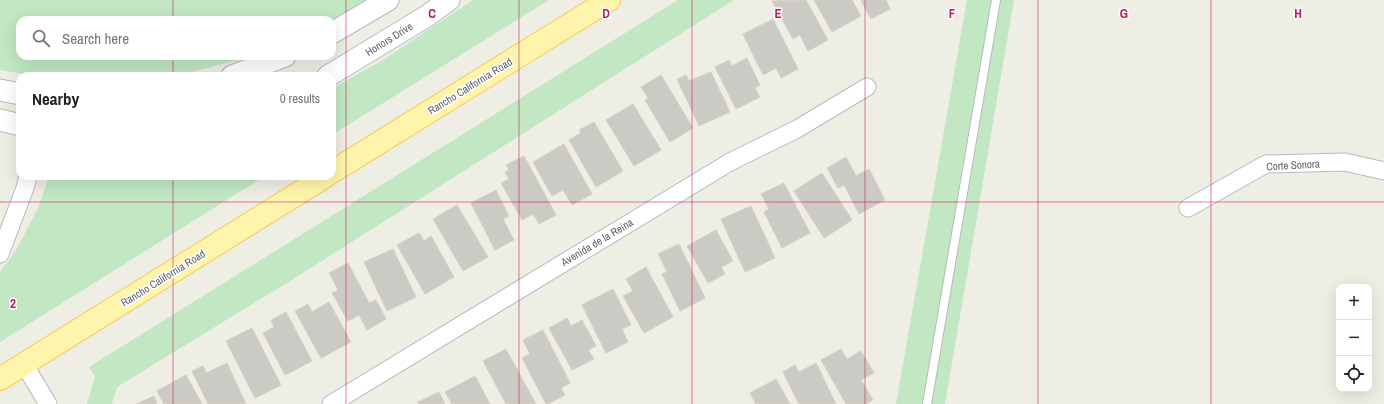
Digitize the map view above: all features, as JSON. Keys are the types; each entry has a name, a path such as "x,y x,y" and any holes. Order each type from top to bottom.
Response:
{"main road":[{"name":"Rancho California Road","path":"336,170 609,0"},
{"name":"Rancho California Road","path":"0,379 320,180"}],"street":[{"path":"336,31 388,0"},
{"name":"Honors Drive","path":"335,72 427,16 449,0"},
{"path":"243,72 274,60"},
{"name":"Avenida de la Reina","path":"332,404 730,162 797,129 867,87"},
{"path":"0,90 16,93"},
{"path":"0,120 16,124"},
{"name":"Corte Sonora","path":"1188,208 1266,164 1345,162 1384,171"},
{"path":"0,254 27,180"},
{"path":"24,364 48,404"}],"lane":[{"path":"927,404 996,0"}],"green space":[{"path":"0,0 366,0 336,18 336,16 16,16 16,60 238,60 192,72 16,73 0,70"},
{"path":"473,0 549,0 336,133 336,86 380,62"},
{"path":"678,0 734,0 290,281 117,387 112,404 87,404 95,376 89,367"},
{"path":"967,0 1014,0 945,404 896,404"},
{"path":"48,180 259,180 0,342 0,272 16,250 38,208"}],"building":[{"path":"806,0 828,40 808,51 800,35 793,39 772,1"},
{"path":"814,0 852,0 861,16 832,32"},
{"path":"861,0 886,0 890,9 871,19"},
{"path":"773,19 798,69 781,78 776,68 763,75 743,34"},
{"path":"747,58 760,85 755,88 760,97 736,109 715,67 729,60 732,66"},
{"path":"711,72 730,112 699,126 677,79 686,75 689,81"},
{"path":"661,75 693,128 670,142 645,100 648,98 641,87"},
{"path":"633,104 661,150 634,166 606,120"},
{"path":"594,122 623,171 596,187 569,140 581,133 579,130"},
{"path":"564,144 592,194 572,205 563,190 552,196 533,162"},
{"path":"524,156 556,215 539,224 533,214 522,220 501,183 509,179 505,172 509,170 506,165"},
{"path":"846,157 856,176 869,169 885,200 859,214 844,185 838,188 827,168"},
{"path":"822,173 852,220 824,238 794,191"},
{"path":"784,183 810,233 782,248 764,212 769,209 761,194"},
{"path":"496,190 509,216 503,219 514,240 495,250 471,203"},
{"path":"457,205 488,257 463,271 433,219"},
{"path":"751,206 775,258 745,272 721,219"},
{"path":"716,230 733,261 721,267 725,274 708,283 687,246"},
{"path":"419,233 424,241 431,236 454,277 425,294 397,245"},
{"path":"679,244 705,298 680,311 662,274 667,272 658,254"},
{"path":"393,249 416,297 387,311 364,262"},
{"path":"348,263 369,303 376,300 386,319 367,330 359,315 348,321 332,293 338,290 329,273"},
{"path":"646,267 673,317 644,333 623,296 633,291 626,279"},
{"path":"613,289 631,325 622,329 628,342 606,353 582,305"},
{"path":"329,302 351,342 321,358 295,311 308,304 312,312"},
{"path":"286,312 312,361 285,375 263,333 274,327 271,320"},
{"path":"567,318 571,326 582,320 596,346 588,350 594,359 572,370 549,328"},
{"path":"252,328 281,385 255,398 226,341"},
{"path":"543,330 570,383 561,388 565,395 548,404 546,404 522,358 530,354 523,340"},
{"path":"506,349 536,404 506,404 483,361"},
{"path":"841,349 847,359 861,351 874,373 861,380 873,400 866,404 846,404 821,360"},
{"path":"227,363 246,404 208,404 192,371 203,366 206,373"},
{"path":"816,363 836,404 799,404 783,372 795,365 799,372"},
{"path":"186,375 202,404 164,404 157,391"},
{"path":"475,376 490,404 452,404 445,392"},
{"path":"776,379 790,404 756,404 750,393"},
{"path":"439,392 445,404 419,404 418,402"},
{"path":"154,396 157,404 136,404"}]}
